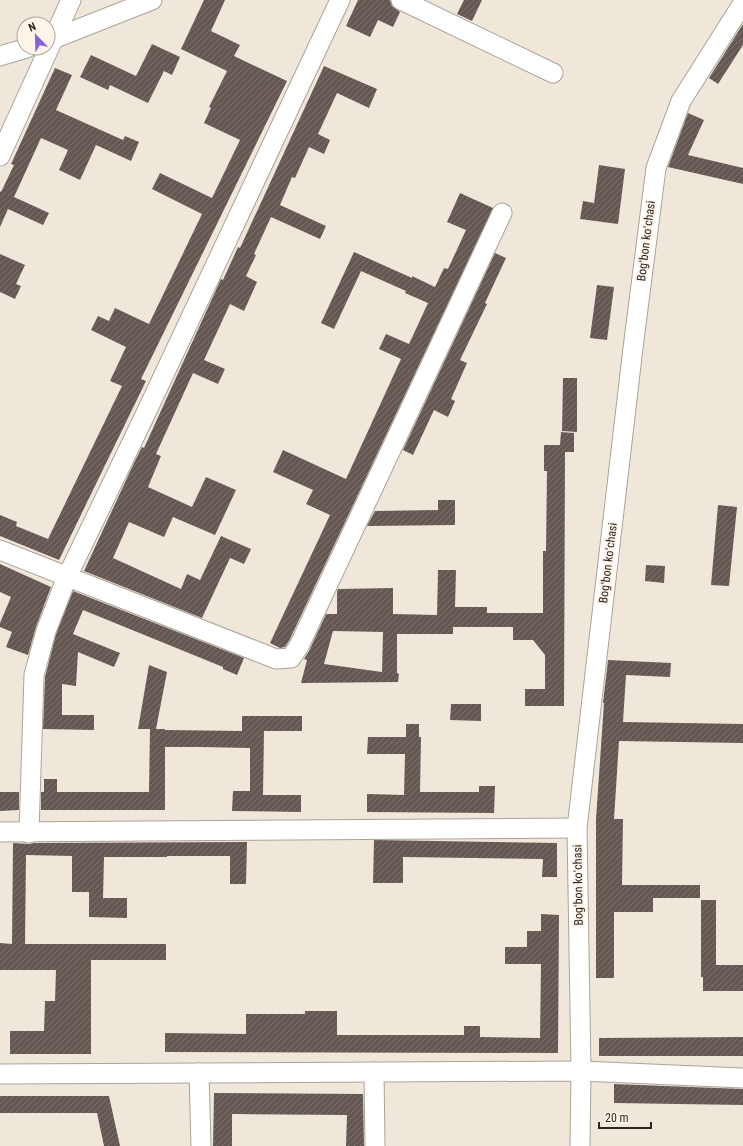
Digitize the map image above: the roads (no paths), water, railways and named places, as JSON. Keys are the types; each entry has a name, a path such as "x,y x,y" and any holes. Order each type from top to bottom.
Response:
{"street":[{"path":"56,29 71,0"},
{"path":"56,39 152,0"},
{"path":"29,833 34,675 46,631 67,577 145,415 340,0"},
{"path":"402,0 553,73"},
{"name":"Bogʻbon koʻchasi","path":"580,1146 581,1072 577,828 632,356 656,168 681,101 743,3"},
{"path":"0,56 16,51"},
{"path":"0,156 43,56"},
{"path":"0,550 276,659 291,658 299,646 502,213"},
{"path":"0,832 29,833 577,828"},
{"path":"374,1072 375,1146"},
{"path":"0,1074 581,1072 743,1078"},
{"path":"199,1073 201,1146"}]}
